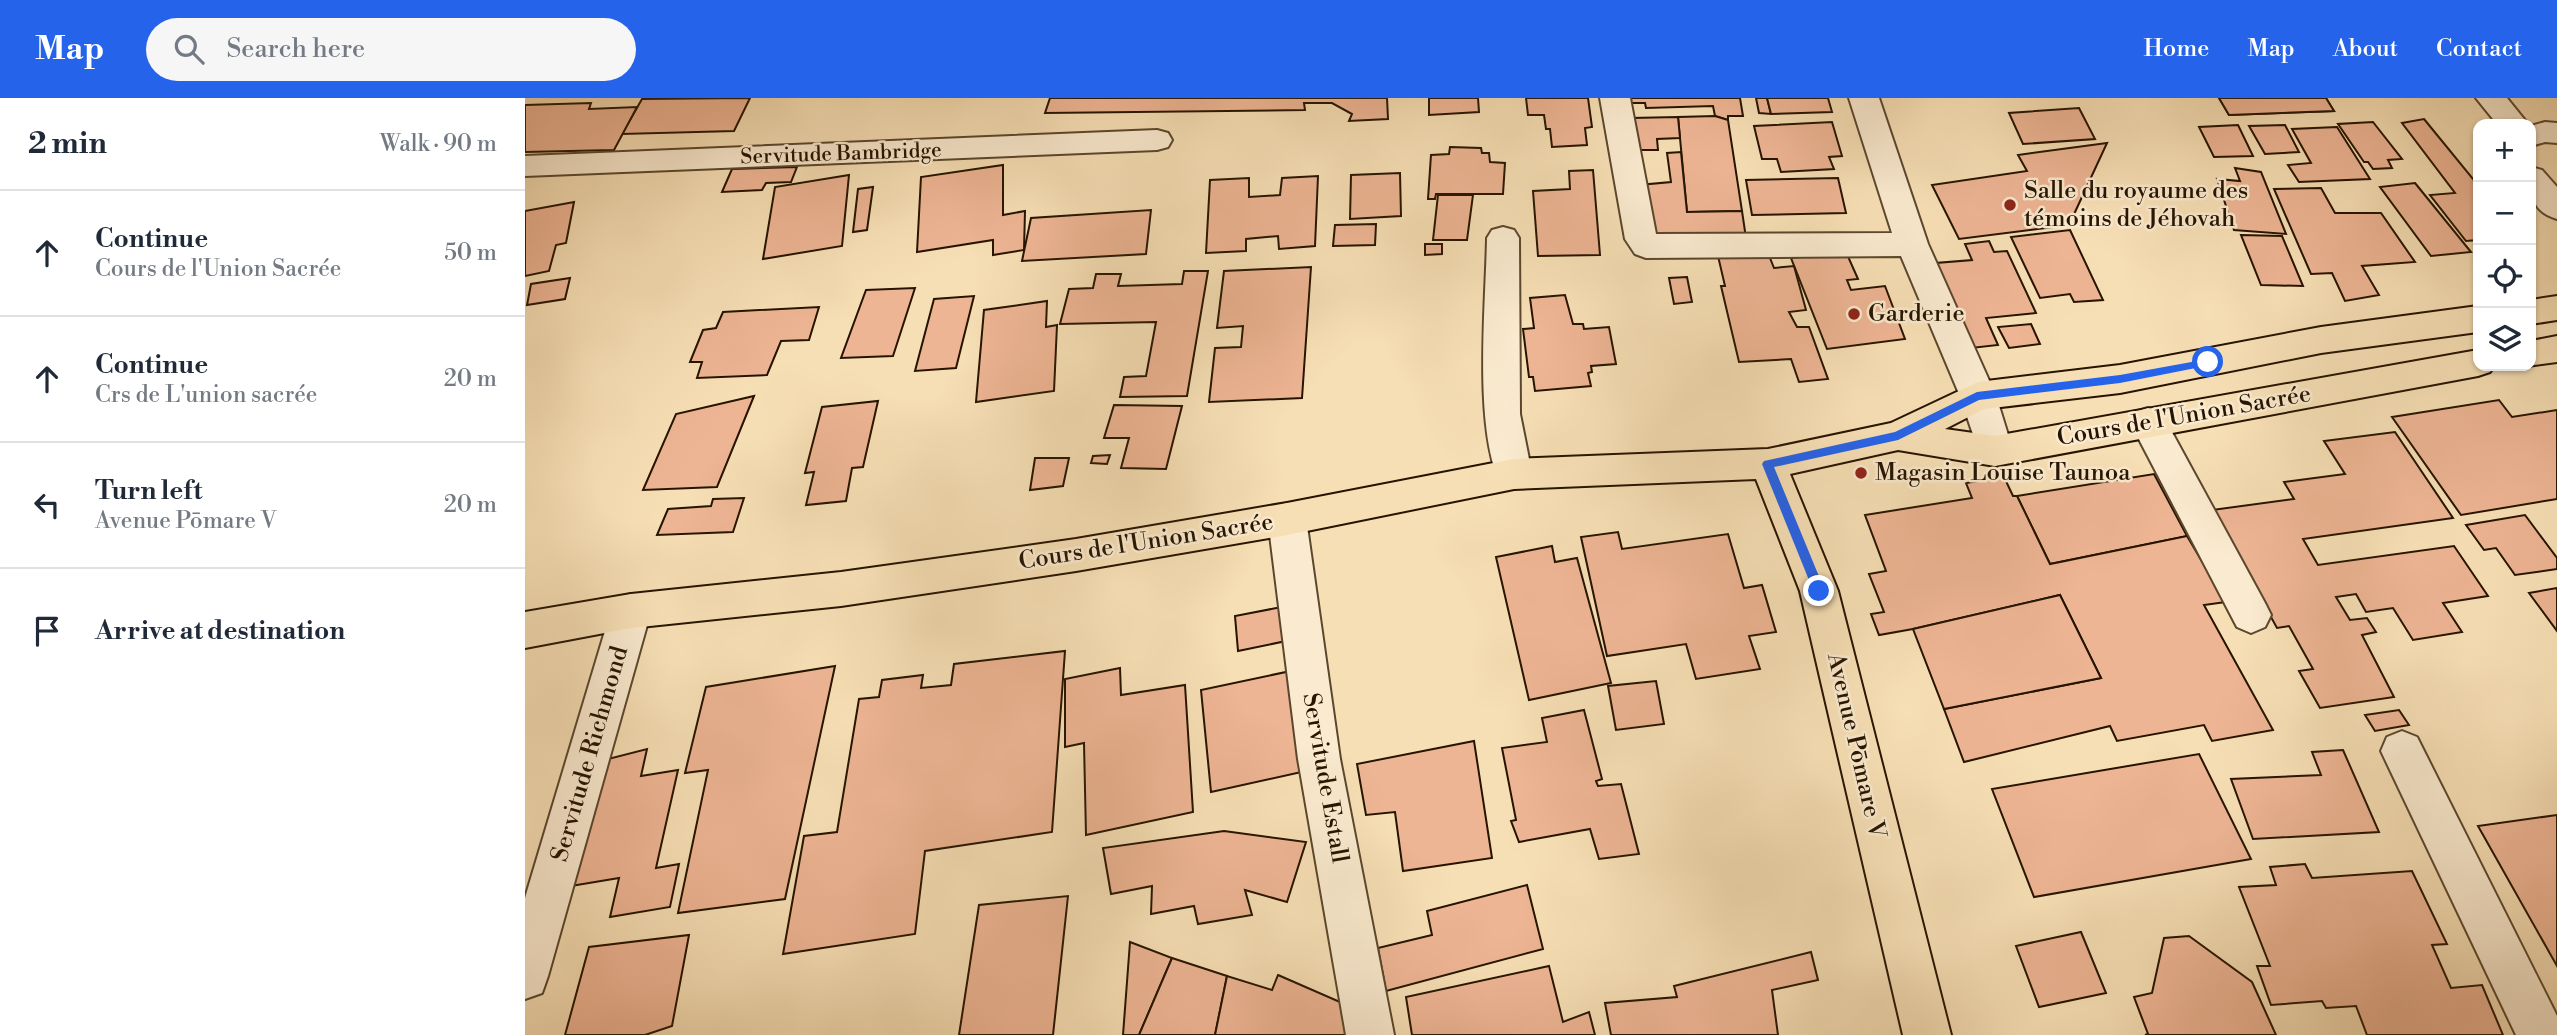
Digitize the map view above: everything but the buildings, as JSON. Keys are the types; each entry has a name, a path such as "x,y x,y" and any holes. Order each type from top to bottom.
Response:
{"main road":[{"path":"2536,311 2557,308"},
{"name":"Cours de l'Union Sacrée","path":"525,630 631,611 841,589 1076,555 1287,519 1514,474 1768,464 1898,436 1977,396 2120,379 2321,340 2473,319"},
{"path":"2536,353 2557,349"},
{"name":"Cours de l'Union Sacrée","path":"1898,436 1995,451 2473,364"},
{"name":"Avenue Pōmare V","path":"1768,464 1819,591 1927,1035"}],"street":[{"path":"1615,98 1641,239 1646,246 1912,244"},
{"path":"1864,98 1912,244 1977,396 1995,451"},
{"path":"2491,98 2508,119"},
{"path":"2536,135 2557,133"},
{"name":"Servitude Bambridge","path":"525,166 1157,141"},
{"path":"2535,182 2557,208"},
{"path":"1503,238 1502,414 1514,474"},
{"path":"2148,422 2251,615"},
{"name":"Servitude Estall","path":"1287,519 1319,759 1370,1035"},
{"name":"Servitude Richmond","path":"525,976 631,611"},
{"path":"2402,751 2541,1035"}],"place":[{"name":"Salle du royaume des témoins de Jéhovah","path":"2010,205"},
{"name":"Garderie","path":"1854,314"},
{"name":"Magasin Louise Taunoa","path":"1861,473"}],"route":[{"path":"1819,591 1768,464 1898,436 1977,396 2120,379 2208,362"}]}
